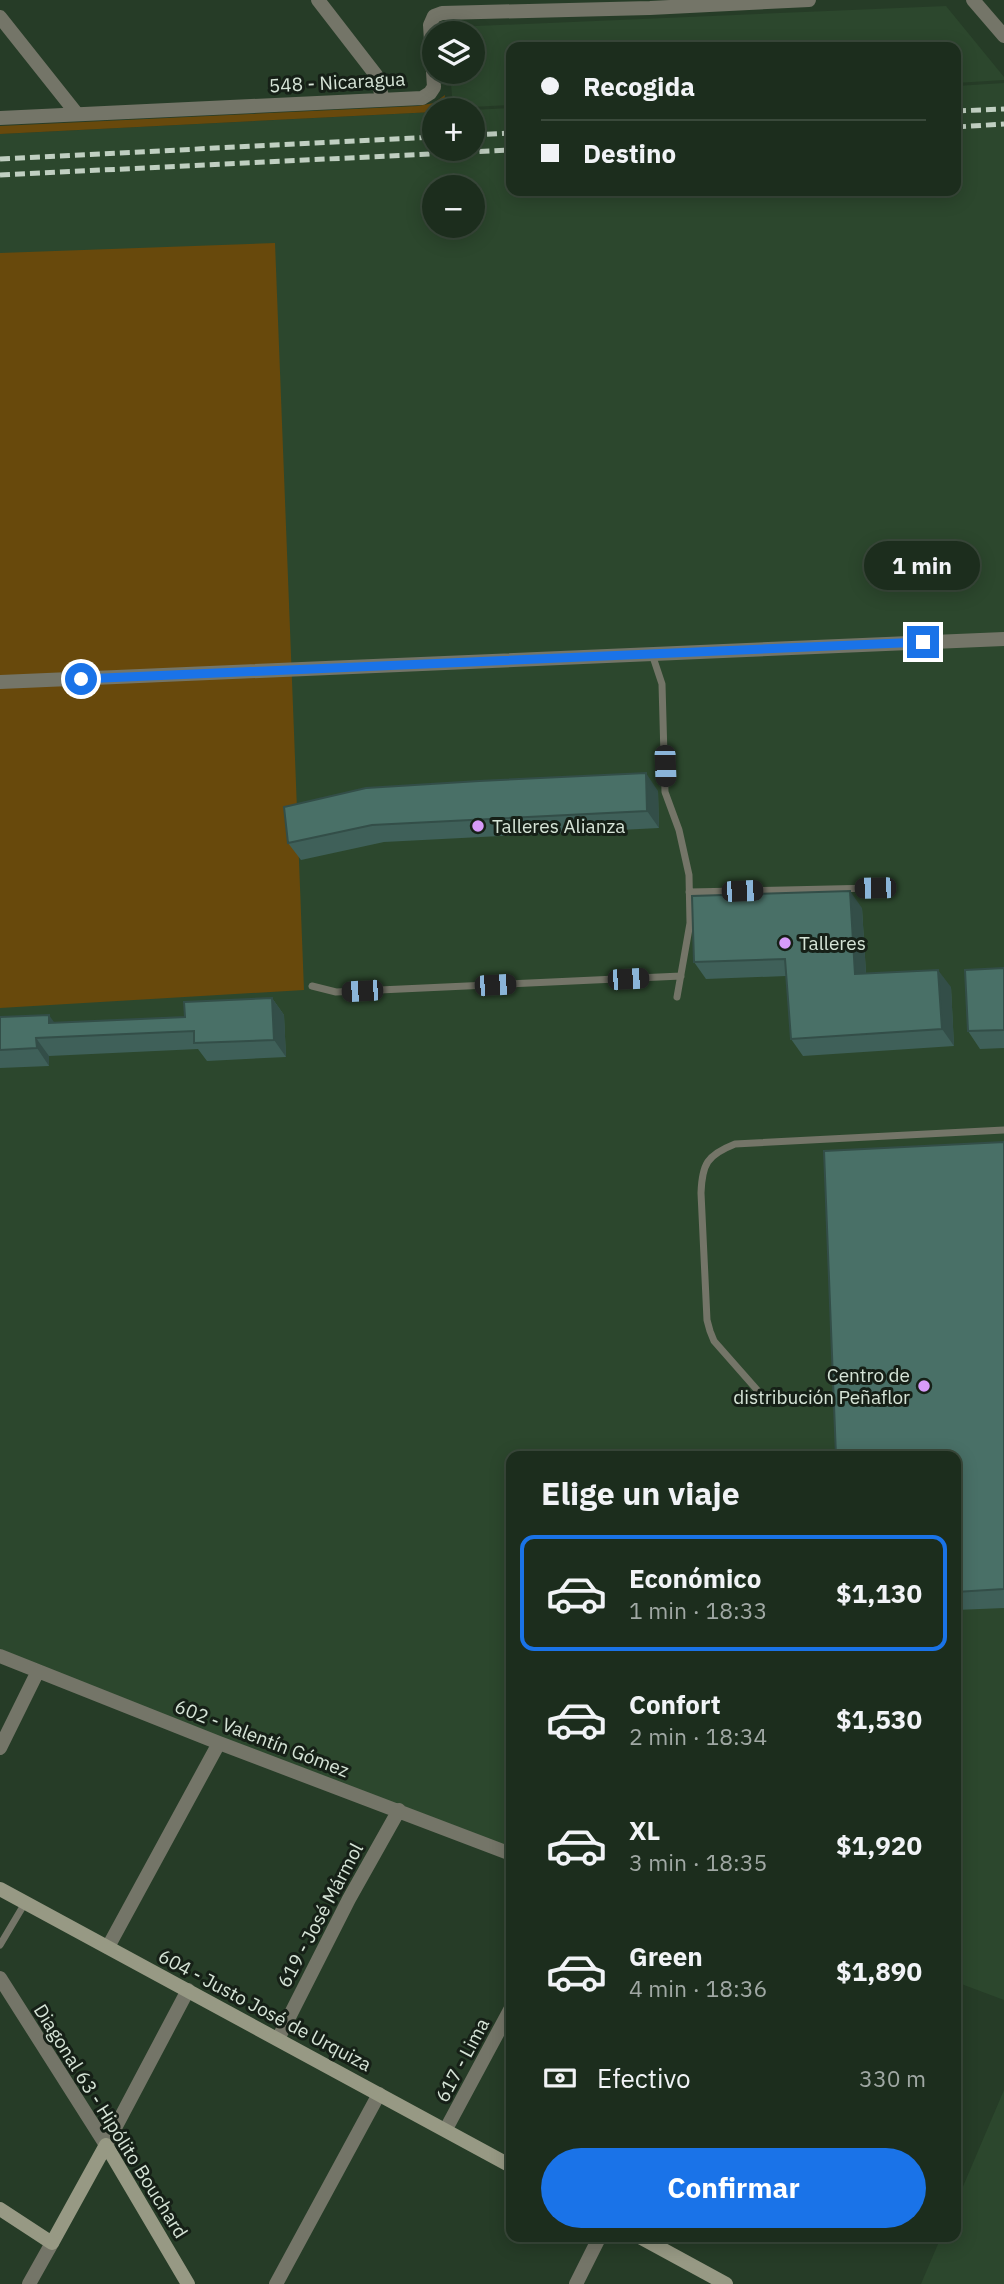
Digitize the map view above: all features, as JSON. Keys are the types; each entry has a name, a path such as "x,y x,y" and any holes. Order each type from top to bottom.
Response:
{"main road":[{"name":"604 - Justo José de Urquiza","path":"0,1889 506,2163"},
{"path":"0,2209 52,2243 106,2145"},
{"name":"Diagonal 63 - Hipólito Bouchard","path":"106,2145 188,2284"},
{"path":"649,2242 726,2284"}],"street":[{"path":"318,0 376,75 383,100"},
{"name":"548 - Nicaragua","path":"0,118 422,98 434,87 430,25 434,16 442,13 552,4 809,0"},
{"path":"974,0 1004,36"},
{"path":"0,17 77,114"},
{"path":"0,682 1004,639"},
{"name":"602 - Valentín Gómez","path":"0,1656 506,1852"},
{"path":"0,1748 38,1671"},
{"path":"108,1947 219,1743"},
{"name":"619 - José Mármol","path":"278,2039 349,1899 399,1811"},
{"name":"Diagonal 63 - Hipólito Bouchard","path":"0,1978 106,2145"},
{"path":"106,2145 188,1990"},
{"name":"617 - Lima","path":"446,2129 506,2017"},
{"path":"275,2284 379,2094"},
{"path":"576,2284 597,2242"},
{"path":"29,2284 52,2243"}],"lane":[{"path":"652,653 662,684 666,792 680,830 689,875 690,923 677,997"},
{"path":"689,892 875,888"},
{"path":"312,986 335,992 681,976"},
{"path":"765,1399 714,1341 707,1321 701,1193 702,1175 716,1151 735,1144 1004,1130"},
{"path":"0,1945 25,1903"}],"shaded area":[{"path":"946,6 1004,77 1004,80 961,83 961,42 506,42 506,105 485,106 485,98 452,98 451,84 485,84 485,26"},
{"path":"1004,83 1004,2000 961,1984 961,1451 506,1451 506,1853 0,1654 0,134 422,113 422,161 485,161 485,109 506,108 506,196 961,196 961,86"},
{"path":"422,105 422,113 0,134 0,126"},
{"path":"275,243 304,990 0,1008 0,253"},
{"path":"1004,2090 1004,2284 921,2284 939,2242 961,2242 961,2191"}],"building":[{"path":"646,773 647,811 372,825 288,843 284,807 366,788"},
{"path":"850,891 855,974 938,970 942,1029 791,1039 785,959 694,962 692,896"},
{"path":"1004,968 1004,1030 968,1031 965,970"},
{"path":"272,998 274,1040 194,1043 194,1031 36,1038 37,1048 0,1050 0,1017 49,1015 49,1023 185,1017 184,1002"},
{"name":"Centro de distribución Peñaflor","path":"1004,1142 1004,1589 961,1592 961,1451 836,1451 824,1151"}],"railway":[{"path":"961,111 1004,109"},
{"path":"961,127 1004,124"},
{"path":"485,134 506,133"},
{"path":"0,159 422,138"},
{"path":"0,175 506,150"}],"place":[{"name":"Talleres Alianza","path":"478,826"},
{"name":"Talleres","path":"785,943"},
{"name":"Centro de distribución Peñaflor","path":"924,1386"}],"route":[{"path":"81,679 923,642"}]}
